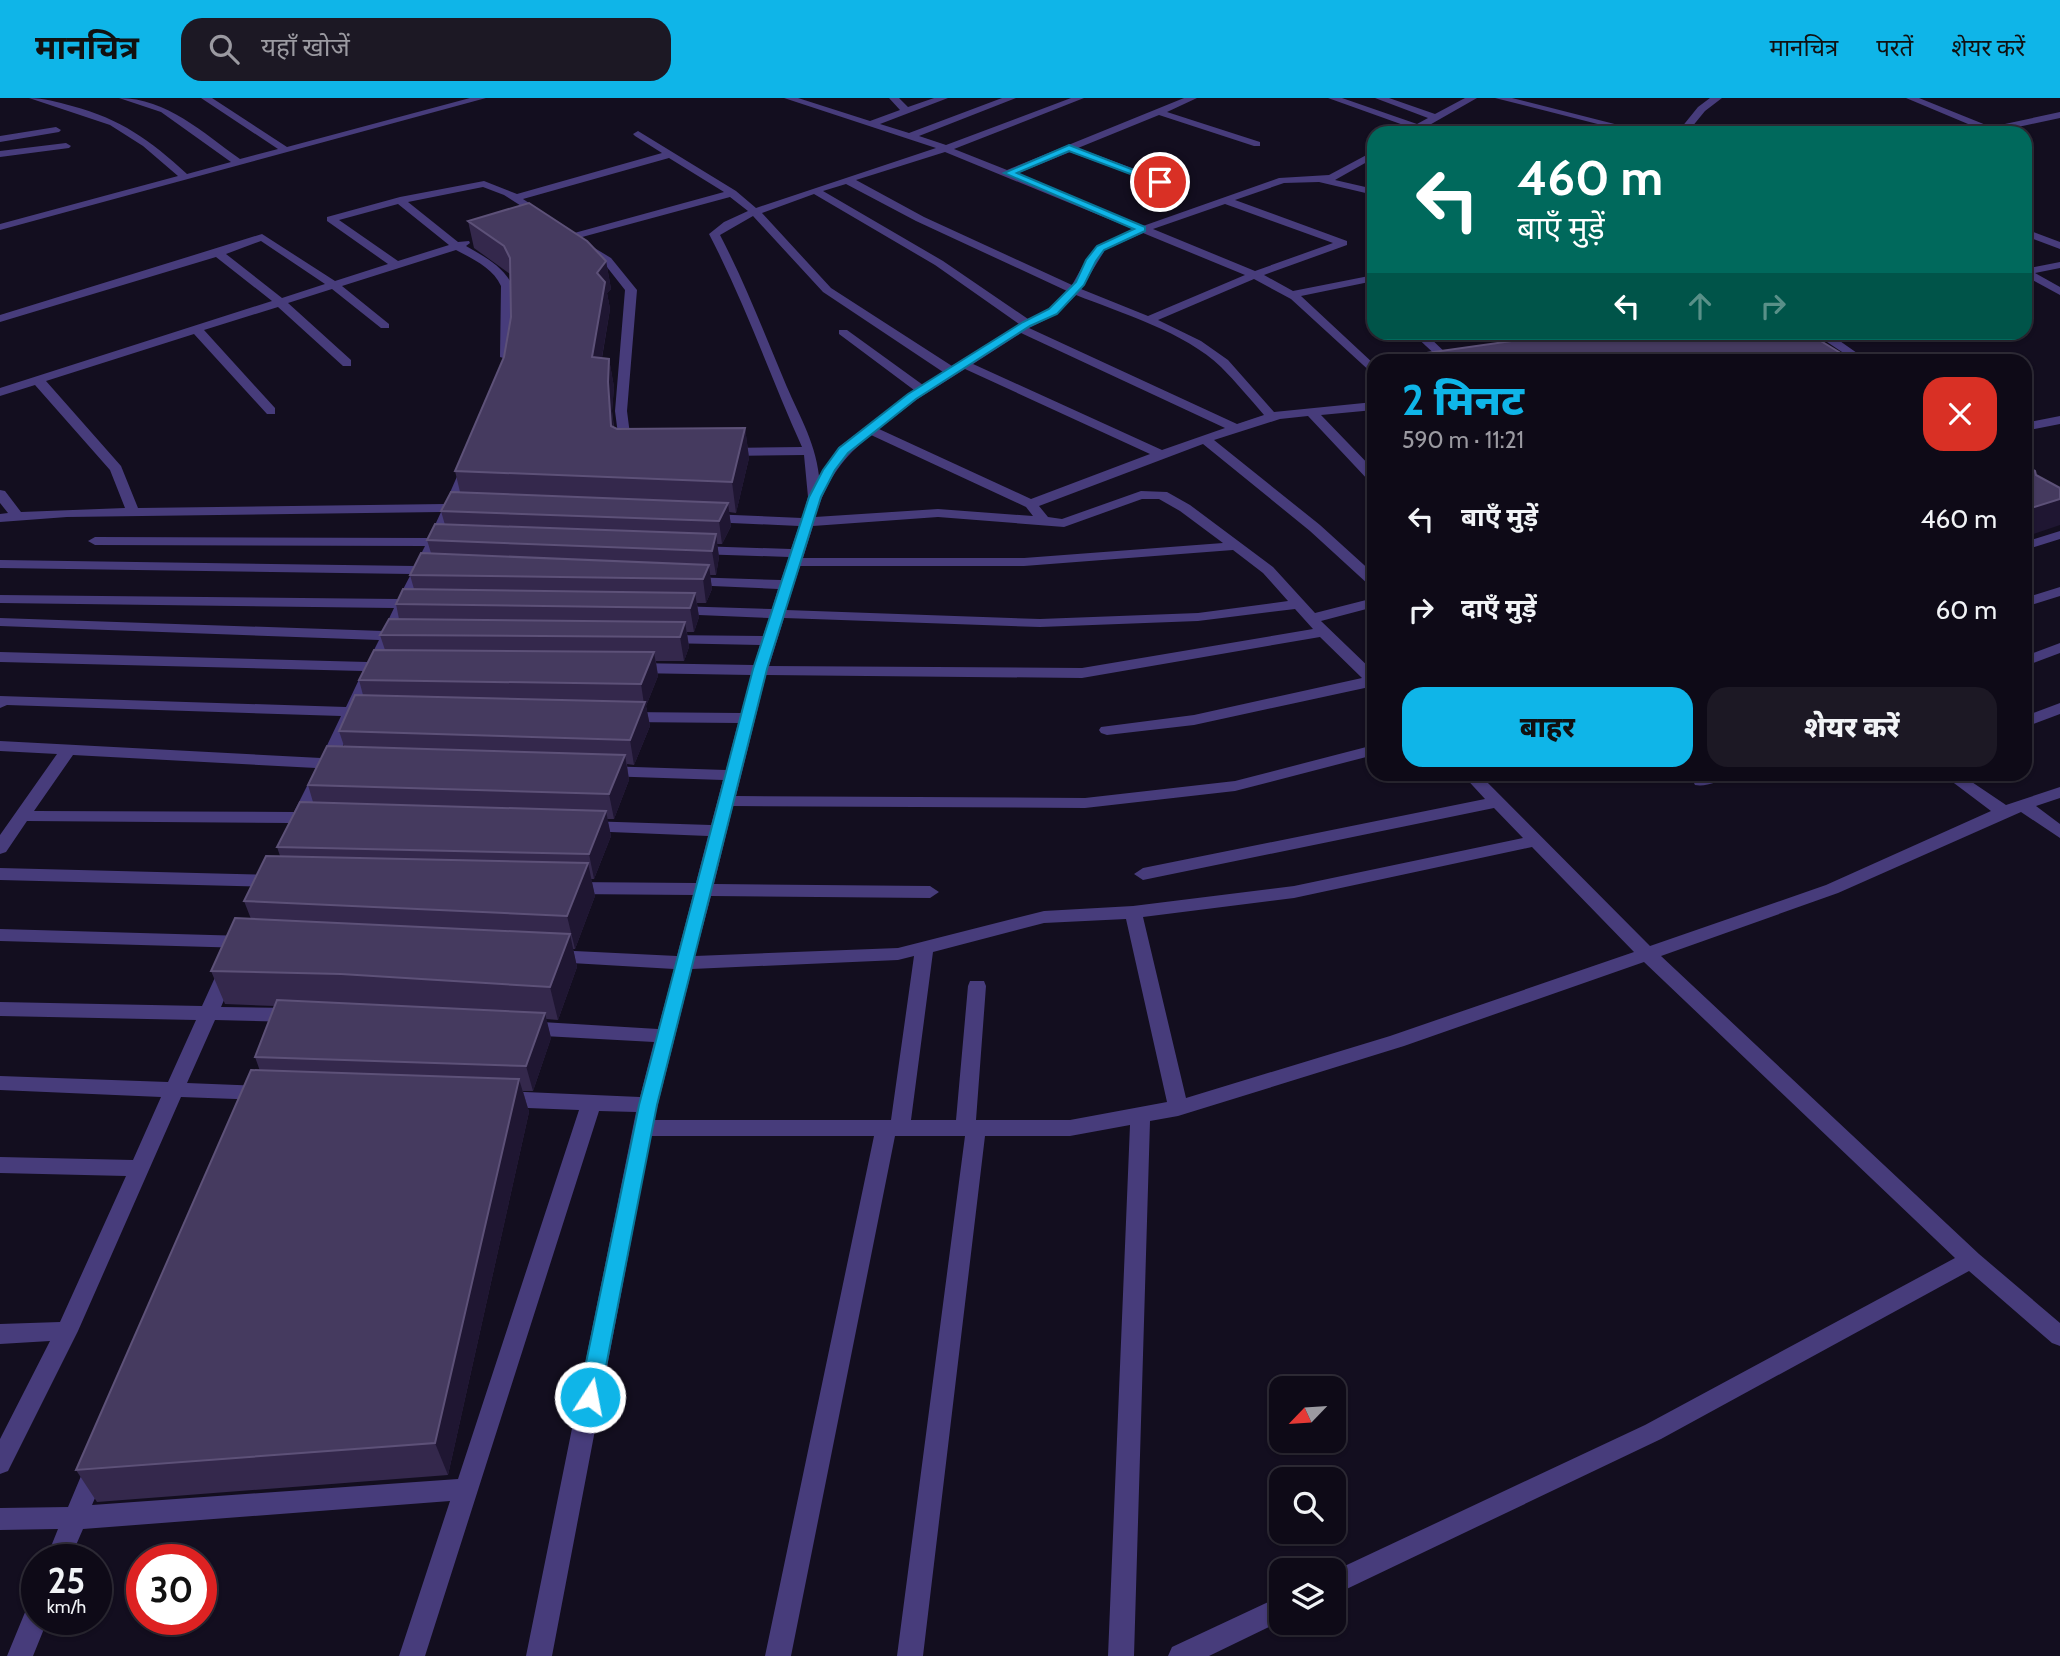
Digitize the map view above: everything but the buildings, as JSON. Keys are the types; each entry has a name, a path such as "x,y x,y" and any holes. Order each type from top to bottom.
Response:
{"street":[{"path":"34,98 103,118 128,131 186,177"},
{"path":"124,98 164,110 239,163"},
{"path":"206,98 288,151"},
{"path":"446,98 463,103"},
{"path":"0,227 481,98"},
{"path":"789,98 946,149 1255,275 1292,295 1367,364"},
{"path":"824,98 835,114"},
{"path":"894,98 906,111"},
{"path":"870,124 943,98"},
{"path":"909,136 1011,98"},
{"path":"815,497 810,451 778,381 736,274 718,245 715,234 720,228 755,212 946,149 1079,98"},
{"path":"1009,173 1192,98"},
{"path":"1333,98 1399,126"},
{"path":"1380,98 1435,117"},
{"path":"1420,126 1472,98"},
{"path":"1500,98 1616,126"},
{"path":"1690,126 1701,107 1717,98"},
{"path":"1912,98 1980,126"},
{"path":"1159,111 1257,145"},
{"path":"2009,126 2060,115"},
{"path":"0,139 56,130"},
{"path":"638,134 732,193 755,212 827,290 958,368 1162,455"},
{"path":"0,154 65,146"},
{"path":"1069,148 1160,182"},
{"path":"515,198 670,154"},
{"path":"539,1656 642,1128 760,669 815,497 829,470 844,450 922,390 1023,326 1053,312 1075,291 1101,248 1142,229 1283,180 1330,178 1344,173 1367,158"},
{"path":"1314,178 1367,190"},
{"path":"849,181 920,219 1196,344 1224,363 1272,417"},
{"path":"397,265 331,219 400,200 484,184 515,198 607,260 631,290 621,411 628,453 638,453"},
{"path":"818,191 939,263 1023,326 1235,428"},
{"path":"533,223 558,228 732,193"},
{"path":"400,200 457,246 502,275 507,286 508,345 504,372"},
{"path":"1148,320 1255,275 1343,243 1224,200"},
{"path":"2032,235 2060,246"},
{"path":"0,319 218,253 262,237 335,286 385,326"},
{"path":"0,392 482,238"},
{"path":"218,253 281,303 347,363"},
{"path":"2032,271 2060,265"},
{"path":"2032,276 2060,292"},
{"path":"1292,295 1367,279"},
{"path":"197,330 271,411"},
{"path":"843,332 922,390"},
{"path":"1426,340 1441,354"},
{"path":"1512,340 1529,354"},
{"path":"1830,340 1852,354"},
{"path":"38,380 116,469 133,512"},
{"path":"1031,504 1235,428 1272,417 1367,407"},
{"path":"1310,411 1367,471"},
{"path":"2032,426 2060,420"},
{"path":"871,430 1031,504 1044,521"},
{"path":"1205,439 1315,528 1367,576"},
{"path":"288,843 450,508 476,446"},
{"path":"714,453 810,451"},
{"path":"0,494 18,517"},
{"path":"698,517 807,522 938,513 1064,523 1077,516 1141,495 1162,495 1185,508 1268,570 1323,632 1367,675"},
{"path":"0,518 133,512 478,509"},
{"path":"2032,544 2060,535"},
{"path":"95,541 462,542"},
{"path":"686,549 796,557 1024,562 1236,546"},
{"path":"0,564 447,571"},
{"path":"678,580 787,585"},
{"path":"2032,601 2060,591"},
{"path":"0,599 431,605"},
{"path":"654,609 1040,623 1198,617 1298,604"},
{"path":"1311,619 1367,604"},
{"path":"0,622 415,636"},
{"path":"622,668 1082,673 1323,632"},
{"path":"647,639 769,640"},
{"path":"2032,658 2060,648"},
{"path":"0,657 401,667"},
{"path":"1354,663 1367,659"},
{"path":"1108,730 1194,720 1367,681"},
{"path":"0,703 2,700 378,713"},
{"path":"2032,719 2060,708"},
{"path":"611,716 748,718"},
{"path":"0,747 353,764"},
{"path":"0,848 68,750"},
{"path":"726,801 1085,803 1235,786 1367,752"},
{"path":"584,771 733,775"},
{"path":"1477,781 1647,954 1971,1260 2060,1336"},
{"path":"1960,781 2004,812"},
{"path":"642,1128 1070,1128 1178,1108 1397,1041 1832,889 2004,812 2060,792"},
{"path":"1143,874 1497,802"},
{"path":"2023,805 2060,832"},
{"path":"22,816 325,818"},
{"path":"568,826 719,831"},
{"path":"537,956 684,963 898,954 997,927 1044,918 1133,912 1294,892 1536,841"},
{"path":"0,874 295,882"},
{"path":"552,887 930,892"},
{"path":"1133,912 1178,1108"},
{"path":"0,935 244,936 268,943"},
{"path":"0,1463 67,1331 207,1013 244,936"},
{"path":"778,1656 893,1128 923,948"},
{"path":"910,1656 970,1128 977,986"},
{"path":"0,1009 313,1016"},
{"path":"502,1026 665,1036"},
{"path":"0,1083 285,1094"},
{"path":"246,1118 257,1093"},
{"path":"481,1099 648,1105"},
{"path":"412,1656 592,1102"},
{"path":"1121,1656 1140,1115"},
{"path":"2,1168 139,1168"},
{"path":"1346,1577 1653,1432 1971,1260"},
{"path":"0,1335 67,1331"},
{"path":"64,1544 106,1443"},
{"path":"0,1519 74,1518 466,1489"},
{"path":"1181,1656 1269,1614"},
{"path":"20,1656 28,1635"}],"route":[{"path":"590,1397 642,1128 760,669 815,497 829,470 844,450 912,397 1027,324 1053,312 1081,283 1091,260 1101,248 1142,229 1009,173 1069,148 1160,182"}]}
